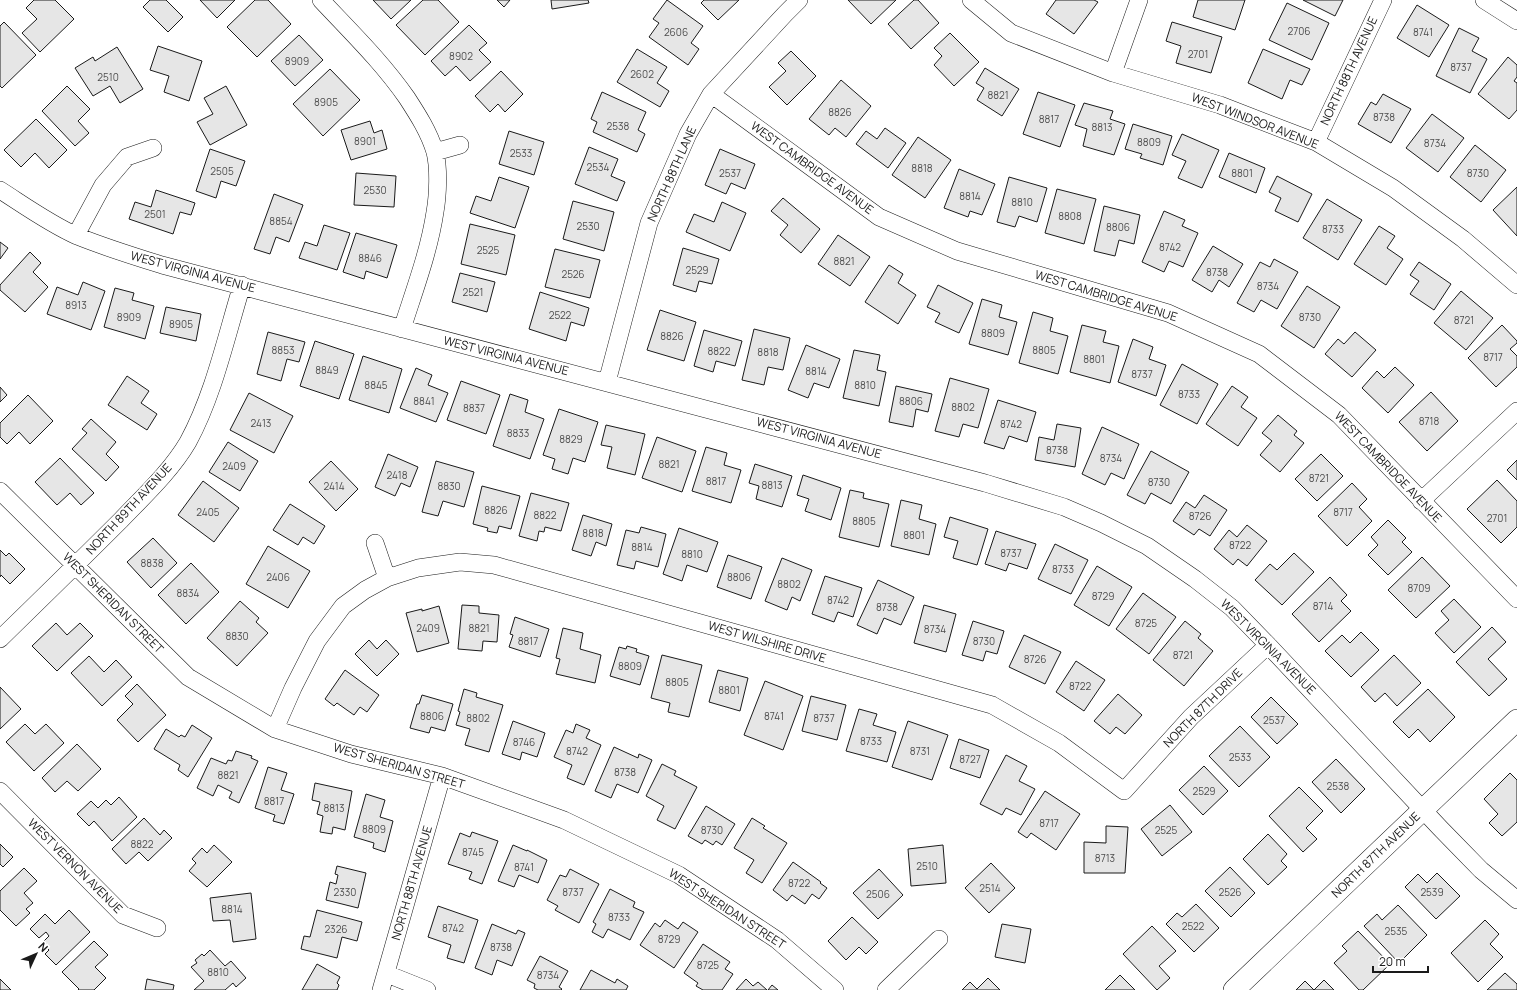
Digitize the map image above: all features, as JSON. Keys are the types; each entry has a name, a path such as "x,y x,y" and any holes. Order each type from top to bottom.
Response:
{"street":[{"path":"321,0 372,53 393,78 422,121 435,152 438,172 436,211 402,329"},
{"name":"NORTH 88TH LANE","path":"607,382 649,223 688,134 711,94 799,0"},
{"name":"WEST WINDSOR AVENUE","path":"971,0 1011,33 1113,73 1220,105 1316,142 1394,188 1463,239 1517,285"},
{"path":"1113,73 1139,0"},
{"name":"NORTH 88TH AVENUE","path":"1316,142 1383,0"},
{"path":"1484,0 1517,20"},
{"name":"WEST CAMBRIDGE AVENUE","path":"711,94 879,217 957,251 1168,313 1259,354 1339,415 1517,599"},
{"path":"435,152 460,145"},
{"path":"76,235 103,185 117,168 127,157 153,148"},
{"name":"WEST VIRGINIA AVENUE","path":"0,190 29,209 76,235 108,248 402,329 977,481 1064,507 1101,523 1147,546 1195,579 1232,608 1422,810 1481,870 1517,900"},
{"name":"NORTH 89TH AVENUE","path":"0,639 144,496 166,472 187,443 209,395 242,285"},
{"path":"1421,500 1517,411"},
{"name":"WEST SHERIDAN STREET","path":"0,491 188,677 275,729 351,754 442,776 564,820 679,875 777,940 835,990"},
{"path":"275,729 293,688 317,641 343,606 365,590 387,578 375,543"},
{"name":"WEST WILSHIRE DRIVE","path":"387,578 418,568 460,562 494,565 992,705 1059,743 1124,791"},
{"name":"NORTH 87TH DRIVE","path":"1124,791 1191,717 1268,646"},
{"name":"NORTH 87TH AVENUE","path":"1234,990 1517,720"},
{"name":"NORTH 88TH AVENUE","path":"384,982 442,776"},
{"name":"WEST VERNON AVENUE","path":"0,791 123,915 157,928"},
{"path":"886,990 939,939"},
{"path":"384,982 427,990"}],"building":[{"path":"34,0 55,0 74,19 40,52 22,33 37,19 26,8"},
{"path":"150,0 166,0 183,17 168,32 143,7"},
{"path":"200,0 235,0 217,18"},
{"path":"255,0 268,0 291,24 257,57 227,27"},
{"path":"373,0 411,0 391,19"},
{"path":"423,0 438,0 459,22 425,55 396,25"},
{"path":"497,0 510,0 504,7"},
{"path":"551,0 588,0 589,3 552,9"},
{"path":"667,0 703,26 691,43 699,49 688,65 649,37 659,23 653,19"},
{"path":"704,0 739,0 718,20 701,3"},
{"path":"848,0 896,0 871,24"},
{"path":"914,0 918,0 939,23 911,49 888,24"},
{"path":"1056,0 1094,0 1098,2 1074,34 1046,14"},
{"path":"1198,0 1245,0 1235,30 1193,17"},
{"path":"1303,0 1343,0 1335,16"},
{"path":"1287,3 1329,23 1312,60 1269,40"},
{"path":"1417,5 1449,25 1429,57 1397,38"},
{"path":"4,22 36,55 2,88 0,86 0,26"},
{"path":"1172,22 1222,37 1211,73 1176,63 1181,46 1166,41"},
{"path":"469,25 487,43 479,50 491,62 470,81 456,66 445,76 431,61"},
{"path":"1459,28 1479,38 1472,51 1487,59 1470,93 1436,76"},
{"path":"950,33 979,62 954,86 934,65 942,56 934,48"},
{"path":"299,35 323,60 295,86 271,61"},
{"path":"158,46 202,61 189,101 164,92 169,76 150,70"},
{"path":"117,47 143,89 120,103 110,86 93,96 75,68 93,57 95,61"},
{"path":"637,49 667,67 657,83 669,91 660,107 617,82"},
{"path":"1263,49 1310,69 1302,85 1290,80 1282,99 1248,83"},
{"path":"791,51 816,76 787,105 769,87 786,71 778,63"},
{"path":"1508,57 1517,65 1517,77 1514,81 1517,83 1517,110 1509,119 1478,94"},
{"path":"985,68 1019,89 1002,116 977,100 984,88 976,83"},
{"path":"330,69 360,100 323,136 293,104"},
{"path":"501,71 523,94 505,112 498,104 490,112 475,96"},
{"path":"841,80 871,106 846,137 835,128 829,135 809,119"},
{"path":"67,86 90,109 78,121 89,133 75,146 42,111"},
{"path":"226,86 247,125 210,145 197,122 213,114 204,98"},
{"path":"602,92 646,112 638,130 645,134 637,152 593,132 597,122 591,119"},
{"path":"1038,92 1075,105 1060,147 1023,134"},
{"path":"1383,94 1411,109 1391,143 1358,124 1371,102 1376,105"},
{"path":"1084,103 1113,111 1110,119 1125,124 1114,155 1083,146 1087,129 1075,125"},
{"path":"1432,114 1464,138 1438,172 1406,148"},
{"path":"36,119 67,150 49,168 35,153 21,167 4,150"},
{"path":"370,121 374,133 382,130 387,149 351,160 341,130"},
{"path":"1133,124 1172,136 1163,165 1140,158 1142,154 1125,149"},
{"path":"885,128 906,143 888,168 856,144 866,131 877,139"},
{"path":"509,131 544,142 534,175 499,164"},
{"path":"1182,134 1219,150 1202,188 1178,178 1186,161 1172,155"},
{"path":"918,137 951,160 925,198 892,175"},
{"path":"1475,145 1506,170 1481,202 1450,177"},
{"path":"589,147 618,159 611,176 625,182 617,201 575,184"},
{"path":"210,149 245,161 236,186 221,181 216,198 196,191"},
{"path":"720,149 755,164 745,189 731,183 726,194 705,185"},
{"path":"1229,153 1265,168 1256,193 1219,177"},
{"path":"959,169 995,184 982,215 970,211 968,217 944,208"},
{"path":"356,173 396,176 394,207 354,205"},
{"path":"1277,176 1312,194 1298,222 1275,211 1281,198 1269,192"},
{"path":"499,177 529,187 515,228 470,213 476,196 491,201"},
{"path":"1009,177 1047,188 1037,222 1019,216 1015,227 997,222"},
{"path":"1517,187 1517,236 1493,210"},
{"path":"1057,189 1096,199 1084,244 1045,233"},
{"path":"156,190 195,203 191,215 180,212 173,234 129,219 135,202 151,207"},
{"path":"274,194 303,205 289,242 276,237 270,254 254,249"},
{"path":"783,198 820,229 801,253 780,235 788,225 771,211"},
{"path":"1327,199 1362,220 1338,260 1303,238"},
{"path":"573,201 614,212 604,251 563,239"},
{"path":"722,202 746,213 730,251 686,232 694,214 714,222"},
{"path":"1104,206 1140,215 1134,244 1119,240 1115,256 1094,251"},
{"path":"1164,211 1185,220 1182,226 1198,233 1183,267 1169,261 1164,272 1142,262"},
{"path":"470,224 515,235 506,275 461,264"},
{"path":"324,225 350,233 337,270 299,258 305,242 317,246"},
{"path":"1379,226 1395,236 1387,248 1403,259 1386,285 1354,264"},
{"path":"356,233 397,245 387,278 366,271 364,279 343,272"},
{"path":"838,235 870,257 850,286 818,264"},
{"path":"0,242 8,248 0,259"},
{"path":"1213,246 1243,264 1229,287 1219,280 1212,292 1192,280"},
{"path":"683,248 719,259 712,284 699,281 696,292 673,285"},
{"path":"555,249 600,260 590,298 545,287"},
{"path":"30,252 41,263 33,272 48,287 25,312 0,290 0,285"},
{"path":"1274,259 1298,272 1277,309 1261,300 1254,312 1237,303 1260,262 1270,267"},
{"path":"1419,262 1451,284 1434,310 1410,294 1419,281 1410,275"},
{"path":"889,265 903,274 898,283 916,295 898,324 865,302"},
{"path":"460,273 495,282 487,312 452,302"},
{"path":"83,282 105,291 91,330 47,314 57,287 78,295"},
{"path":"938,285 973,303 959,333 935,322 940,313 927,307"},
{"path":"1307,286 1340,307 1314,348 1281,326"},
{"path":"115,288 134,293 132,300 154,306 145,339 104,327"},
{"path":"1461,291 1493,318 1466,350 1434,323"},
{"path":"540,292 589,308 584,326 571,322 566,341 529,329"},
{"path":"982,299 1002,305 999,317 1017,322 1008,355 969,344"},
{"path":"166,307 201,314 196,341 160,333"},
{"path":"660,310 696,322 684,361 647,350"},
{"path":"1033,312 1053,318 1050,331 1068,336 1058,374 1019,363"},
{"path":"1082,325 1106,331 1103,342 1119,346 1110,383 1070,372"},
{"path":"1502,325 1517,341 1517,343 1510,349 1517,356 1517,367 1496,387 1468,358"},
{"path":"754,329 790,338 783,370 768,367 764,385 742,380"},
{"path":"704,330 742,341 735,366 716,361 713,372 694,366"},
{"path":"268,332 305,342 299,362 287,359 281,381 257,374"},
{"path":"1355,332 1376,350 1352,377 1325,354 1338,339 1344,344"},
{"path":"1133,339 1153,347 1149,359 1166,365 1156,396 1118,382"},
{"path":"315,341 354,354 339,399 300,386"},
{"path":"806,345 840,359 829,388 814,383 808,398 788,390"},
{"path":"854,350 880,355 877,370 886,372 879,406 843,398"},
{"path":"363,356 402,369 389,413 349,400"},
{"path":"1182,364 1218,384 1197,424 1160,405"},
{"path":"1395,367 1414,385 1388,413 1362,388 1377,371 1384,378"},
{"path":"416,368 432,375 428,385 448,393 436,422 400,408"},
{"path":"127,376 149,391 141,403 157,414 147,430 108,405"},
{"path":"950,378 989,389 978,428 963,424 959,437 935,431"},
{"path":"461,381 500,395 486,434 447,420"},
{"path":"896,386 932,394 928,412 916,409 913,427 889,422"},
{"path":"1232,386 1248,397 1241,407 1257,418 1238,446 1206,424"},
{"path":"0,387 7,395 0,402"},
{"path":"1431,392 1458,421 1427,451 1399,422"},
{"path":"249,393 293,416 274,453 230,430"},
{"path":"510,394 528,400 525,412 544,419 530,459 493,446"},
{"path":"28,395 53,421 30,444 19,432 7,444 0,437 0,423"},
{"path":"998,400 1036,412 1027,442 1009,436 1004,449 984,443"},
{"path":"559,409 598,422 585,462 573,458 568,474 552,469 555,459 543,455"},
{"path":"1278,415 1297,431 1294,435 1304,443 1280,472 1260,455 1272,441 1262,433"},
{"path":"91,419 116,442 106,454 119,467 106,481 72,449 87,433 82,429"},
{"path":"1057,424 1081,428 1075,467 1035,460 1039,437 1054,440"},
{"path":"606,425 645,434 635,475 607,468 612,447 601,445"},
{"path":"1102,427 1139,444 1124,479 1111,473 1105,485 1082,474"},
{"path":"657,437 696,451 682,492 642,478"},
{"path":"228,442 258,461 240,491 209,472"},
{"path":"706,447 727,453 724,465 741,470 731,503 692,491"},
{"path":"1151,451 1189,472 1171,504 1151,493 1145,504 1127,495"},
{"path":"388,454 418,467 410,487 401,483 395,496 375,487"},
{"path":"1321,454 1343,476 1317,501 1295,479"},
{"path":"60,458 94,493 81,505 70,493 57,505 35,482"},
{"path":"1517,460 1517,480 1507,470"},
{"path":"331,461 358,489 336,511 309,482"},
{"path":"436,461 474,472 464,507 443,501 438,516 422,512"},
{"path":"755,464 792,476 782,507 756,499 759,486 749,483"},
{"path":"803,475 841,488 831,520 805,511 809,499 797,495"},
{"path":"1497,480 1517,501 1517,527 1501,543 1467,509"},
{"path":"203,481 239,508 214,542 178,515"},
{"path":"1352,483 1367,499 1359,507 1372,521 1347,546 1318,516"},
{"path":"482,486 520,496 511,529 499,526 497,533 487,531 488,528 473,524"},
{"path":"850,490 864,493 863,498 889,504 879,547 839,537"},
{"path":"531,493 569,503 561,531 545,527 544,532 539,531 537,541 519,536"},
{"path":"1204,495 1227,510 1210,536 1199,529 1194,535 1173,521 1186,502 1195,508"},
{"path":"901,500 922,505 919,519 936,524 929,555 891,546"},
{"path":"290,504 325,526 314,544 303,537 298,545 273,530"},
{"path":"583,515 612,524 606,546 596,542 591,556 572,550"},
{"path":"950,517 988,529 977,565 953,558 958,541 944,537"},
{"path":"1388,520 1406,538 1402,542 1412,552 1388,575 1368,555 1378,545 1371,537"},
{"path":"1247,525 1267,541 1247,566 1238,559 1233,565 1214,549 1229,530 1237,537"},
{"path":"641,527 666,534 658,567 636,561 634,569 617,565 626,530 639,533"},
{"path":"679,528 718,542 707,572 687,565 682,581 663,574"},
{"path":"996,531 1036,544 1027,569 1009,563 1006,571 985,564"},
{"path":"153,538 177,563 151,588 127,562"},
{"path":"1055,544 1088,560 1071,594 1038,579"},
{"path":"268,546 310,571 288,608 246,584"},
{"path":"0,550 6,556 9,553 25,569 10,584 1,575 0,577"},
{"path":"1294,553 1314,572 1282,605 1255,580 1270,564 1277,570"},
{"path":"728,555 762,567 751,599 717,587"},
{"path":"1422,557 1450,586 1416,618 1388,590"},
{"path":"782,558 812,570 800,601 792,597 787,610 765,601"},
{"path":"191,563 219,592 186,624 158,595"},
{"path":"1097,566 1132,587 1109,626 1074,605"},
{"path":"825,576 862,588 853,617 838,612 834,622 812,614"},
{"path":"1330,577 1347,595 1341,601 1351,611 1319,642 1292,614"},
{"path":"878,580 914,597 901,625 884,618 877,634 857,625"},
{"path":"1143,593 1176,617 1149,654 1116,629"},
{"path":"1454,599 1481,627 1454,653 1435,633 1449,620 1441,611"},
{"path":"240,601 259,618 256,622 268,633 237,666 207,638"},
{"path":"462,605 479,606 479,613 499,615 497,642 483,641 482,651 458,649"},
{"path":"924,605 956,614 946,652 914,643"},
{"path":"439,606 449,643 417,652 406,613 422,609 422,611"},
{"path":"515,617 549,629 540,657 509,647 513,635 510,634"},
{"path":"973,621 1004,631 997,654 986,651 983,661 962,655"},
{"path":"1185,621 1201,634 1198,638 1213,651 1184,686 1153,660"},
{"path":"56,623 67,635 80,623 93,636 57,671 32,646"},
{"path":"1492,627 1506,642 1488,659 1507,679 1489,696 1456,662"},
{"path":"563,628 583,633 580,649 601,655 595,683 556,674 560,659 556,658"},
{"path":"1361,632 1379,650 1351,677 1325,651 1342,635 1350,643"},
{"path":"1024,635 1061,652 1045,684 1009,667"},
{"path":"369,640 377,649 386,640 399,654 377,676 355,654"},
{"path":"627,646 637,649 636,652 649,656 640,685 610,676 619,647 626,649"},
{"path":"662,655 702,665 689,717 668,712 670,703 651,698"},
{"path":"1394,655 1421,683 1397,706 1385,693 1375,702 1361,687"},
{"path":"89,656 104,672 116,660 132,677 102,706 71,673"},
{"path":"1076,661 1105,680 1084,711 1056,692"},
{"path":"345,670 379,695 367,712 360,707 354,715 337,703 334,706 325,699"},
{"path":"718,670 748,678 740,711 709,702"},
{"path":"765,681 803,696 783,750 744,735"},
{"path":"137,684 166,715 138,742 117,720 133,704 125,696"},
{"path":"0,687 21,709 0,729"},
{"path":"464,689 477,693 476,697 503,705 489,752 465,745 470,729 456,725"},
{"path":"1428,689 1455,717 1430,742 1418,729 1409,738 1393,722"},
{"path":"1118,694 1142,715 1125,734 1116,727 1110,734 1094,721"},
{"path":"422,695 453,704 445,731 431,727 429,733 410,728 417,704 419,704"},
{"path":"811,696 846,705 837,740 802,731"},
{"path":"1271,697 1298,724 1277,744 1251,717"},
{"path":"859,709 877,714 873,725 896,732 887,762 846,751"},
{"path":"513,721 545,733 537,757 522,752 520,760 502,754"},
{"path":"908,721 948,735 932,780 892,767"},
{"path":"25,724 35,734 46,724 64,743 34,771 6,742"},
{"path":"576,724 590,730 586,738 601,745 584,785 567,778 572,765 554,757 566,730 573,733"},
{"path":"192,725 212,738 188,777 178,770 180,765 154,749 166,729 179,737 181,735 185,737"},
{"path":"1240,726 1270,757 1239,787 1209,756"},
{"path":"959,739 989,750 980,778 950,768"},
{"path":"77,744 101,769 78,791 67,781 55,792 42,778"},
{"path":"614,747 638,758 639,754 652,760 638,793 617,784 611,798 595,791"},
{"path":"236,751 252,756 251,758 258,761 239,803 229,798 232,792 218,785 213,796 197,788 211,758 226,764 228,760 232,761"},
{"path":"1006,755 1027,766 1019,781 1035,789 1021,815 1006,808 1002,815 980,804"},
{"path":"1336,759 1365,789 1341,813 1312,782"},
{"path":"662,764 676,771 674,775 697,787 675,829 657,820 664,806 646,796"},
{"path":"1204,766 1228,791 1203,815 1179,790"},
{"path":"268,767 287,773 281,790 294,794 284,824 273,821 275,815 255,808"},
{"path":"1510,773 1517,780 1517,822 1502,836 1489,823 1498,814 1484,799"},
{"path":"315,783 352,791 345,830 333,827 332,834 320,832 323,816 317,814 320,802 312,800"},
{"path":"1299,787 1323,811 1306,828 1317,839 1303,852 1269,816"},
{"path":"1045,791 1080,814 1056,850 1031,833 1027,838 1018,832"},
{"path":"366,794 385,800 380,817 393,821 385,852 373,848 374,843 354,837"},
{"path":"119,797 137,817 112,841 94,821 89,826 77,814 91,801 98,808 106,800 111,805"},
{"path":"1170,805 1192,832 1162,856 1141,829"},
{"path":"706,806 735,824 722,845 716,841 713,845 705,840 702,844 688,836"},
{"path":"144,818 160,835 164,830 172,838 148,861 139,852 126,864 112,849"},
{"path":"752,818 765,826 763,828 787,843 762,883 746,873 754,860 734,848"},
{"path":"1106,826 1128,827 1125,873 1084,873 1084,842 1106,843"},
{"path":"472,832 498,841 482,884 469,879 472,872 448,864 460,833 470,837"},
{"path":"1268,834 1287,854 1281,861 1287,867 1268,885 1243,859"},
{"path":"0,844 13,857 3,867 0,864"},
{"path":"214,845 232,862 207,887 189,871 196,863 192,859 202,848 207,853"},
{"path":"513,845 547,860 538,883 519,875 514,887 498,881"},
{"path":"943,845 946,883 911,886 908,849"},
{"path":"793,862 827,888 819,899 812,894 805,904 792,895 787,901 773,890"},
{"path":"991,863 1015,888 989,913 965,888"},
{"path":"337,866 366,873 358,908 326,900 330,882 336,884 338,875 335,874"},
{"path":"1230,867 1255,893 1231,917 1205,891"},
{"path":"24,868 37,881 24,893 33,903 26,909 30,913 16,926 0,910 0,891"},
{"path":"570,869 599,884 579,923 555,910 558,906 547,900 560,875 566,877"},
{"path":"879,869 903,895 878,919 853,893"},
{"path":"1437,873 1460,896 1436,919 1405,887 1418,874 1427,883"},
{"path":"610,889 635,902 633,907 644,912 630,940 608,929 603,938 592,932 596,924 593,922"},
{"path":"251,893 256,939 233,942 230,920 213,921 210,898"},
{"path":"1196,904 1219,928 1194,952 1166,924 1177,913 1182,917"},
{"path":"1398,905 1427,935 1399,963 1364,926 1377,914 1382,920"},
{"path":"438,906 478,920 464,963 447,958 451,945 428,937"},
{"path":"69,910 90,932 56,965 45,954 49,950 42,943 49,936 46,932 39,938 30,929 45,914 55,924"},
{"path":"317,910 362,922 357,941 342,937 337,958 301,949 304,936 310,937"},
{"path":"852,917 878,942 866,954 859,947 846,960 828,941"},
{"path":"665,920 678,929 683,922 698,932 674,968 640,945 655,923 660,927"},
{"path":"1485,920 1499,934 1490,944 1503,957 1478,982 1451,953"},
{"path":"492,924 516,934 518,930 525,933 512,966 497,960 492,975 475,968"},
{"path":"1002,924 1031,929 1025,963 995,957"},
{"path":"1152,926 1176,951 1159,966 1170,978 1157,990 1123,954"},
{"path":"1358,931 1390,964 1363,990 1359,990 1334,963 1347,951 1342,946"},
{"path":"94,941 108,955 95,967 106,978 94,990 78,990 79,989 62,972"},
{"path":"703,944 730,962 725,969 733,974 722,990 703,990 696,986 698,983 684,973"},
{"path":"210,950 225,966 231,961 246,978 236,987 233,983 225,990 194,990 204,981 191,967 197,963 195,960 202,954 204,956"},
{"path":"540,956 568,971 559,987 562,989 561,990 538,990 534,988 535,984 527,980"},
{"path":"317,964 340,977 337,983 339,985 337,990 302,990"},
{"path":"591,970 615,983 617,979 628,986 626,990 580,990"},
{"path":"1505,973 1517,984 1517,990 1487,990"},
{"path":"1120,975 1135,990 1105,990"},
{"path":"988,978 1000,990 962,990 970,982 977,989"},
{"path":"0,979 11,990 0,990"},
{"path":"147,979 174,985 173,990 145,990"},
{"path":"746,979 753,986 758,982 767,990 736,990"},
{"path":"1324,980 1334,990 1314,990"},
{"path":"1305,981 1314,990 1296,990"},
{"path":"772,985 778,990 768,990"}]}
